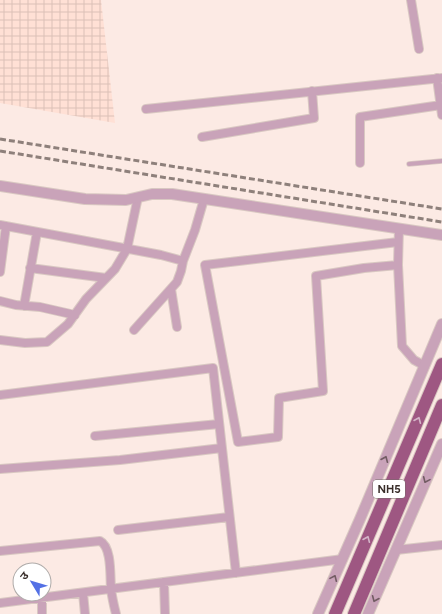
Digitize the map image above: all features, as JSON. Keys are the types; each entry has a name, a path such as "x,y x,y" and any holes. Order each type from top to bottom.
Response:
{"highway":[{"name":"NH5","path":"336,614 442,364"},
{"name":"NH5","path":"354,614 442,405"}],"street":[{"path":"411,0 419,50"},
{"path":"146,109 440,78 442,115"},
{"path":"202,137 314,118 312,91"},
{"path":"360,163 360,117 441,105"},
{"path":"0,186 85,199 126,200 152,194 172,194 442,235"},
{"path":"0,340 25,343 47,342 68,324 86,299 115,269 127,249 138,197"},
{"path":"134,330 176,282 195,230 204,199"},
{"path":"0,272 3,226 183,261"},
{"path":"399,228 398,265 402,346 414,360 425,366"},
{"path":"24,306 37,232"},
{"path":"398,242 205,265 238,442 278,437 279,398 323,392 316,276 364,268 398,265"},
{"path":"30,268 106,278"},
{"path":"171,289 177,327"},
{"path":"0,301 75,314"},
{"path":"318,614 343,559 442,324"},
{"path":"0,395 212,368 236,573"},
{"path":"95,436 219,424"},
{"path":"368,614 442,444"},
{"path":"0,469 120,460 222,448"},
{"path":"118,530 230,517"},
{"path":"0,551 100,540 106,546 110,564 111,589 116,614"},
{"path":"396,550 442,545"},
{"path":"52,597 343,559"},
{"path":"164,582 165,614"},
{"path":"83,593 85,614"},
{"path":"0,603 12,602"},
{"path":"42,602 42,614"}],"lane":[{"path":"408,164 442,161"}],"shaded area":[{"path":"0,0 101,0 115,123 0,103"}],"railway":[{"path":"0,139 442,209"},
{"path":"0,151 442,222"}]}
